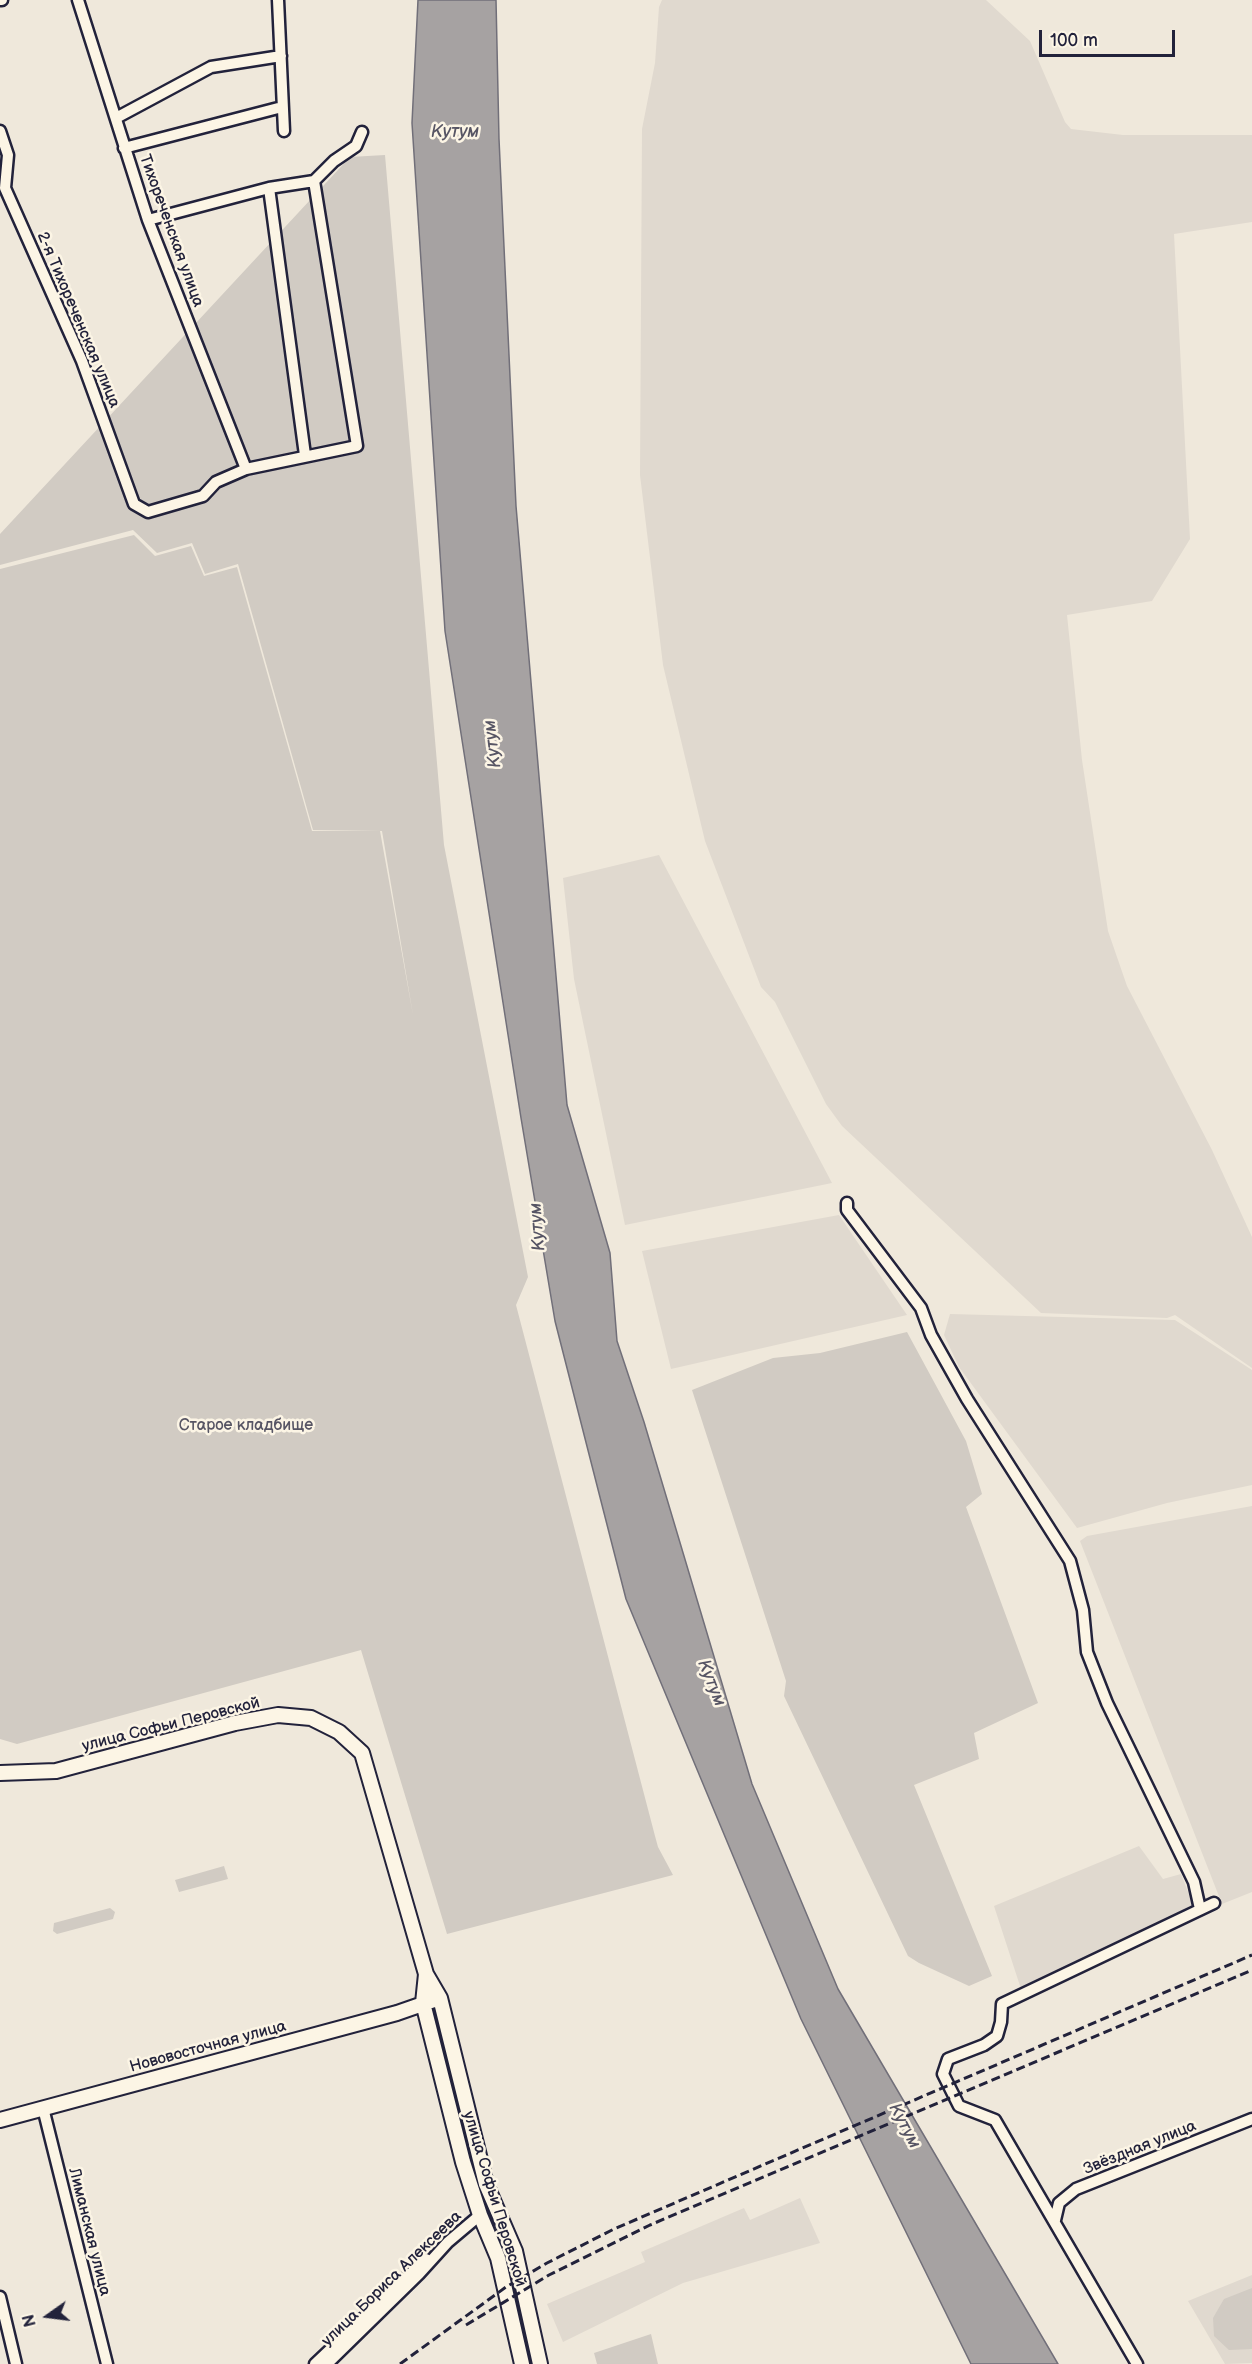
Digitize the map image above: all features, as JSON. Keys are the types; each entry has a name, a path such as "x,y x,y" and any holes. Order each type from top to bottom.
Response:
{"main road":[{"name":"улица Софьи Перовской","path":"0,1773 56,1771 244,1721 278,1715 310,1718 339,1732 362,1753 426,1974 440,1998 486,2184 514,2251 537,2363"},
{"name":"улица Софьи Перовской","path":"426,1974 423,2003 463,2162 480,2215 498,2258 522,2364"},
{"name":"Нововосточная улица","path":"0,2120 397,2013 440,1998"},
{"path":"480,2215 486,2184"}],"street":[{"name":"Тихореченская улица","path":"78,0 148,220 246,468"},
{"path":"278,0 284,131"},
{"path":"116,118 210,67 281,56"},
{"path":"124,148 282,107"},
{"name":"2-я Тихореченская улица","path":"0,131 8,155 5,188 82,361 134,504 148,512 203,496 216,482 246,468"},
{"path":"148,220 269,188 314,181 334,161 356,146 362,132"},
{"path":"246,468 357,446 314,181"},
{"path":"269,188 305,455"},
{"path":"847,1203 847,1210 921,1308 931,1335 967,1399 1070,1561 1083,1610 1087,1652 1107,1703 1194,1882 1200,1908"},
{"path":"1137,2364 995,2120 959,2106 943,2074 948,2059 984,2045 996,2036 1001,2022 1002,2004 1214,1903"},
{"name":"Лиманская улица","path":"43,2108 107,2364"},
{"name":"Звёздная улица","path":"1055,2220 1059,2204 1076,2189 1252,2120"},
{"name":"улица Бориса Алексеева","path":"327,2364 419,2274 448,2242 480,2215"},
{"path":"315,2364 417,2266 448,2242"},
{"path":"0,2297 16,2364"}],"shaded area":[{"path":"662,0 986,0 1030,41 1065,122 1071,129 1123,135 1252,135 1252,222 1174,234 1190,539 1152,601 1067,615 1082,760 1108,931 1127,986 1212,1150 1252,1237 1252,1368 1175,1315 1167,1318 1041,1313 842,1126 826,1104 775,1002 761,987 705,841 663,665 640,475 642,129 655,63 659,7"},
{"path":"659,855 832,1183 625,1225 574,979 563,878"},
{"path":"839,1215 907,1315 671,1369 642,1251"},
{"path":"950,1314 1175,1320 1252,1370 1252,1485 1167,1503 1077,1528 959,1367 944,1335"},
{"path":"1252,1506 1252,1892 1222,1904 1080,1541 1087,1536"},
{"path":"1139,1846 1163,1879 1181,1874 1193,1905 1021,1989 994,1906"},
{"path":"800,2198 820,2243 683,2283 563,2342 547,2304 645,2262 641,2252 744,2208 750,2220"},
{"path":"1252,2275 1252,2363 1225,2364 1188,2301"}],"green space":[{"name":"Старое кладбище","path":"385,155 444,845 528,1277 516,1305 658,1847 673,1875 447,1934 361,1650 17,1744 0,1739 0,569 134,535 155,556 191,546 204,576 237,567 312,831 380,831 413,1015 382,831 313,830 238,564 205,574 192,543 157,553 133,530 0,565 0,534 350,157"},
{"path":"907,1332 966,1441 982,1494 966,1507 1038,1703 974,1733 979,1759 914,1785 992,1976 969,1986 908,1956 784,1696 786,1681 692,1390 773,1358 820,1353"},
{"path":"224,1866 228,1879 179,1892 175,1880"},
{"path":"110,1908 115,1912 113,1919 57,1934 53,1931 54,1923"},
{"path":"1252,2288 1252,2349 1229,2350 1214,2336 1213,2318 1224,2299"},
{"path":"651,2334 658,2364 597,2364 594,2353"}],"water":[{"name":"Кутум","path":"418,0 496,0 499,139 516,506 567,1105 610,1253 617,1341 644,1422 752,1784 838,1989 1058,2364 971,2364 801,2019 626,1599 555,1321 445,631 412,123"}],"railway":[{"path":"400,2364 506,2287 614,2229 1252,1955"},
{"path":"466,2325 549,2275 650,2225 1252,1970"}]}
